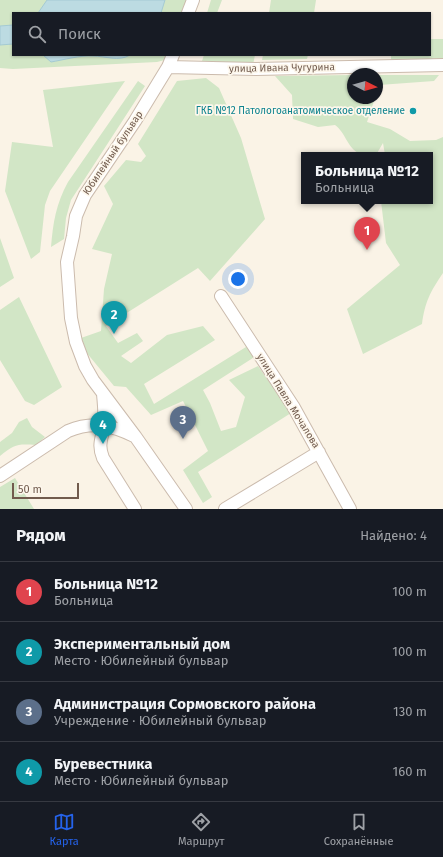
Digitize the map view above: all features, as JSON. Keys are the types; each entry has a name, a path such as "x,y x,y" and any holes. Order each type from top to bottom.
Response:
{"street":[{"path":"188,12 193,0"},
{"name":"Юбилейный бульвар","path":"173,56 168,67 135,121 85,195 76,216 67,262 71,318 76,342 85,366 92,380 135,436 186,509"},
{"name":"улица Ивана Чугурина","path":"168,67 256,69 443,65"},
{"name":"улица Павла Мочалова","path":"221,296 293,406 350,509"},
{"path":"102,393 104,426 100,442 100,450 103,458 135,509"},
{"path":"0,476 68,431 79,426 91,425 121,429 135,436"},
{"path":"225,509 319,452"}],"green space":[{"path":"0,0 189,0 185,12 12,12 12,56 167,56 165,60 157,62 13,69 0,68"},
{"path":"211,0 222,0 217,12 207,12"},
{"path":"271,0 316,0 314,12 269,12"},
{"path":"431,39 443,39 443,61 391,61 391,56 431,56"},
{"path":"204,56 255,56 253,65 201,64"},
{"path":"263,56 308,56 307,59 262,60"},
{"path":"347,75 347,104 373,104 367,122 390,129 410,141 436,140 443,137 443,273 429,297 422,324 363,354 347,309 400,265 386,243 381,204 433,204 433,152 384,152 383,143 378,152 357,152 352,148 342,132 335,125 318,127 293,119 292,95 275,76"},
{"path":"383,75 439,75 434,81 383,85"},
{"path":"206,78 219,88 241,138 265,219 210,281 198,268 106,326 118,343 137,333 143,341 121,356 131,363 167,335 203,326 215,340 144,384 154,404 246,347 237,331 249,327 256,356 203,390 221,431 236,427 245,397 229,380 258,366 291,413 198,472 212,497 203,503 183,470 208,451 183,401 151,415 126,387 114,386 86,352 81,338 101,331 104,289 112,254 92,249 113,204 104,186 126,160 141,162 146,156 138,144 177,81"},
{"path":"125,81 50,191 45,205 40,252 31,259 5,191 12,142 53,147 43,90"},
{"path":"138,81 145,86 71,200 66,218 64,239 51,247 56,213 68,182"},
{"path":"0,238 14,278 0,287"},
{"path":"19,297 62,387 34,405 25,401 0,360 0,310"},
{"path":"27,418 32,427 45,437 36,445 16,446 0,456 0,442 12,433 19,422"},
{"path":"15,478 34,509 0,509 0,487"}],"water":[{"path":"47,0 165,0 161,12 39,12"},
{"path":"12,25 12,44 0,45 0,26"},
{"path":"44,56 83,56 72,58 51,62"},
{"path":"98,56 128,56 117,58"}],"place":[{"name":"ГКБ №12 Патологоанатомическое отделение","path":"413,111"},
{"name":"Больница №12","path":"367,250"},
{"name":"Экспериментальный дом","path":"114,334"},
{"name":"Администрация Сормовского района","path":"183,439"},
{"name":"Буревестника","path":"103,444"}]}
